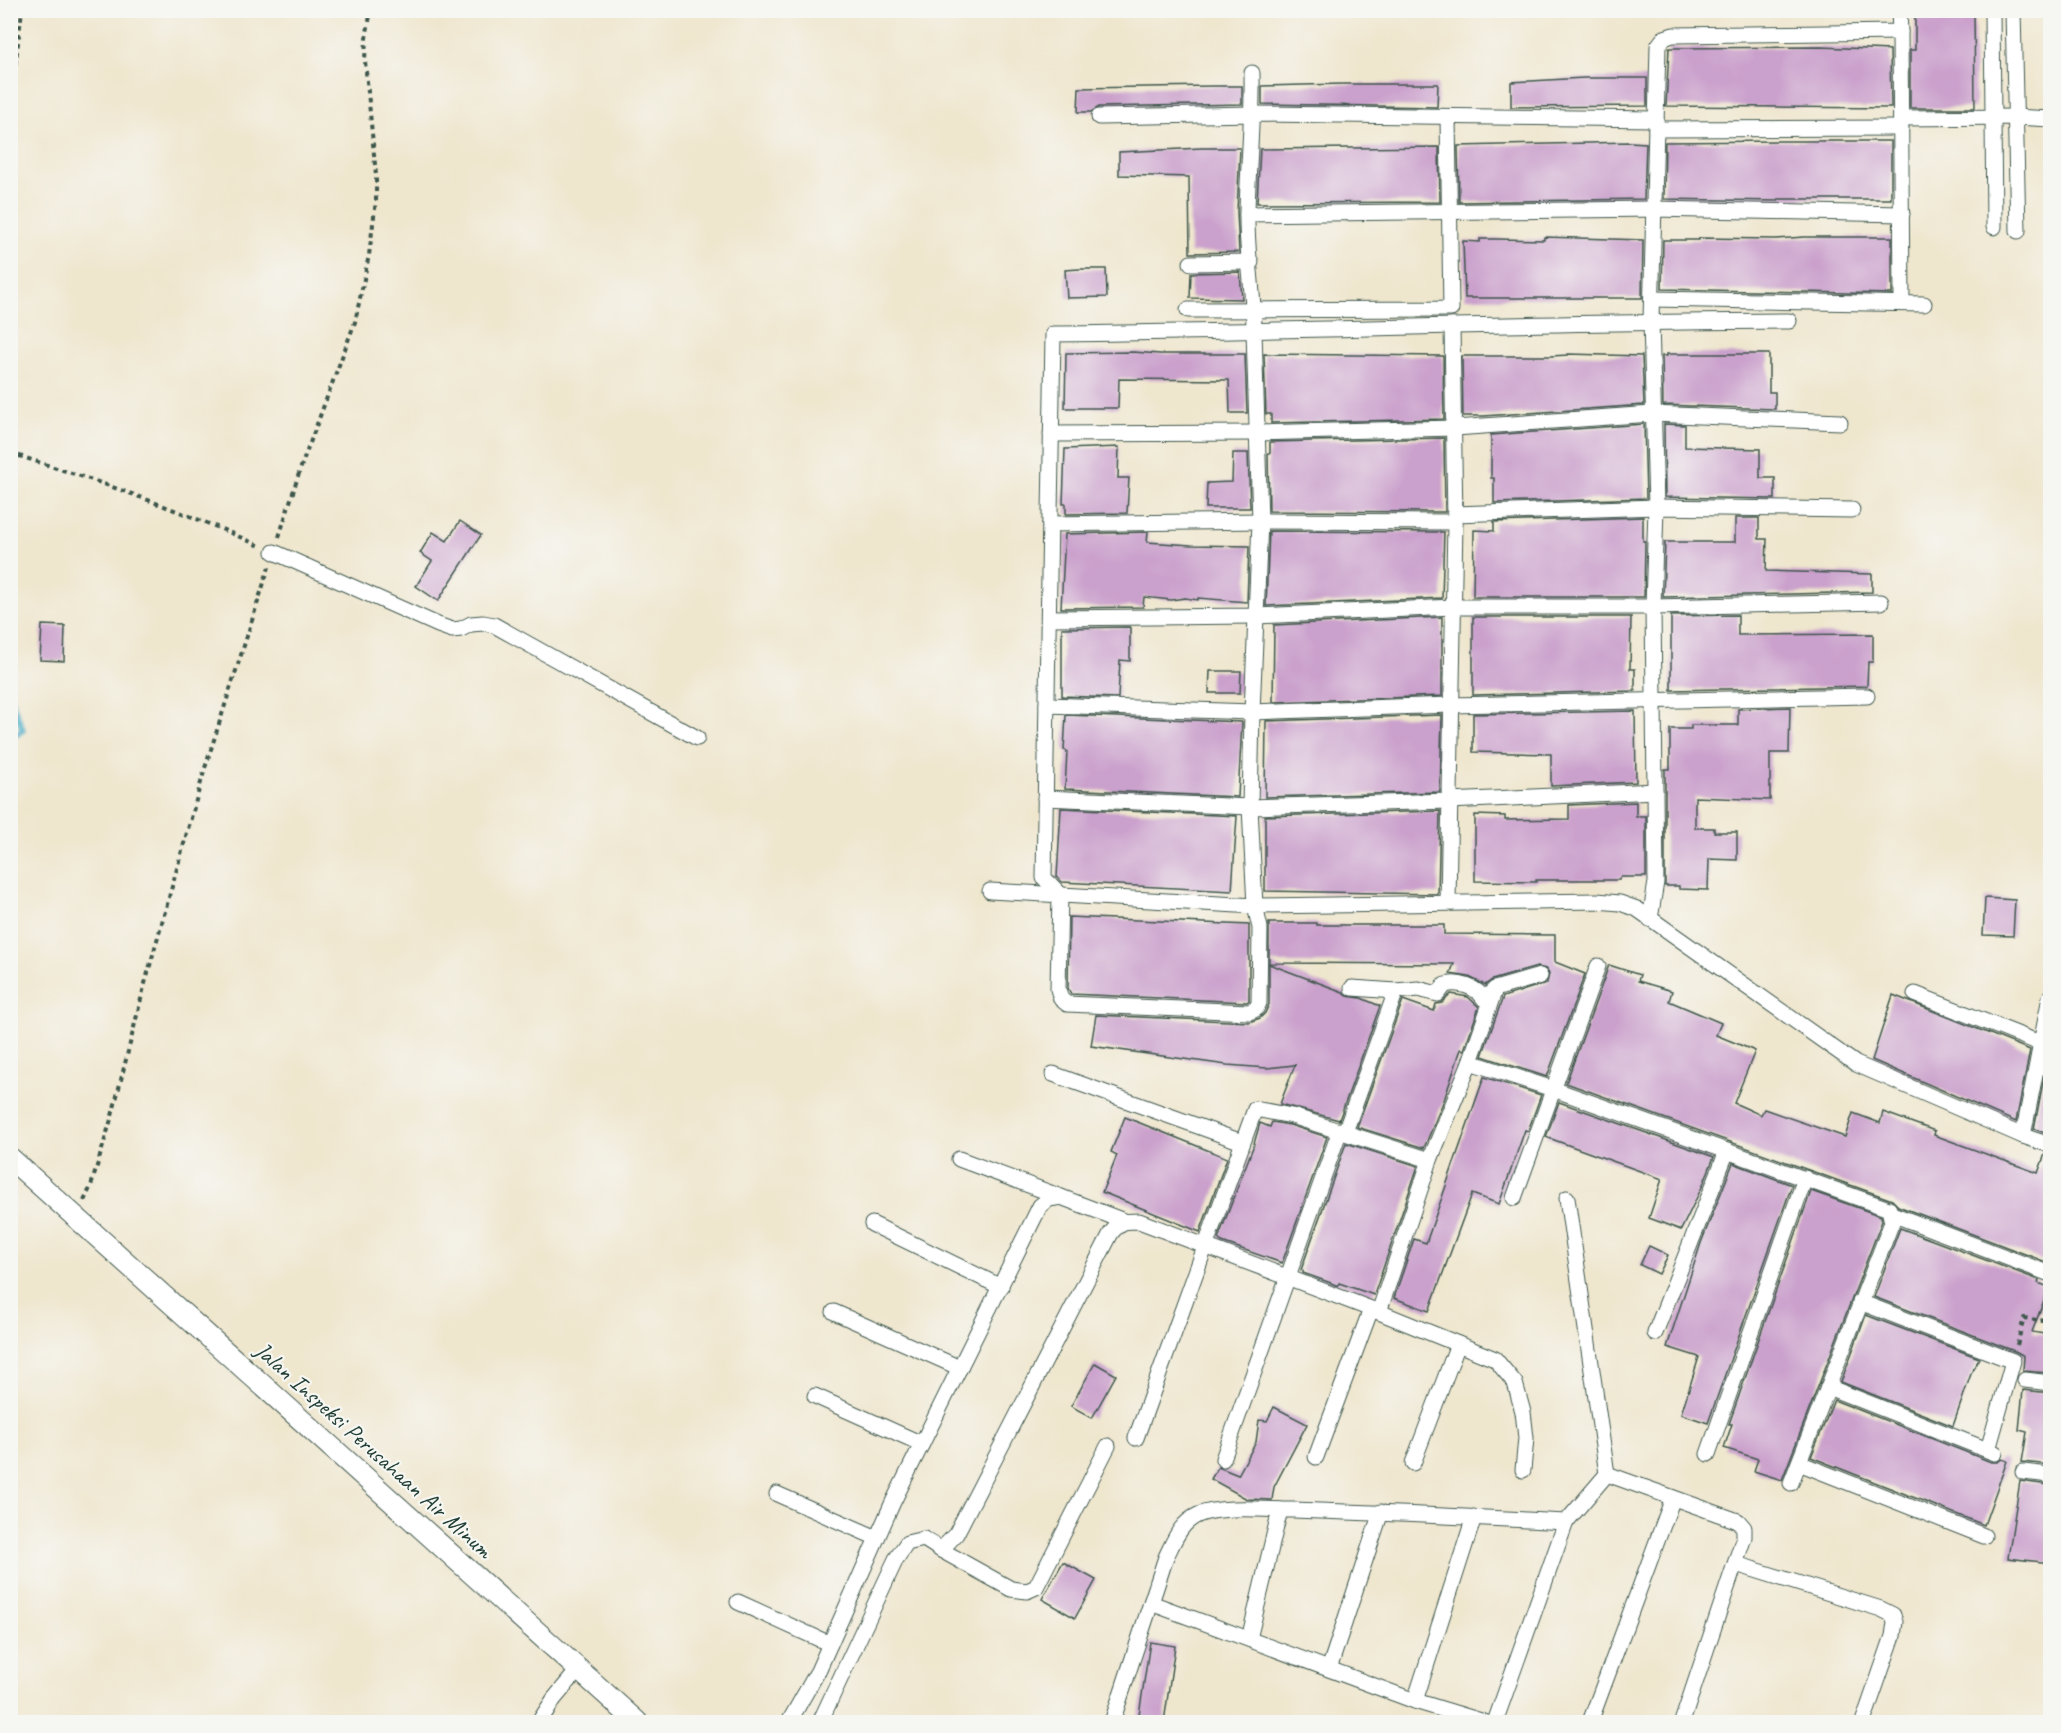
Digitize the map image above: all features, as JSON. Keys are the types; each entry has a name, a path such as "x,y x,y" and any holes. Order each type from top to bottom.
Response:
{"street":[{"path":"1899,10 1902,303"},
{"path":"1992,10 1994,227"},
{"path":"2013,10 2018,231"},
{"path":"1650,919 1656,882 1653,607 1656,507 1651,321 1658,46 1664,38 1673,34 1900,32"},
{"path":"1252,73 1253,114 1247,214 1254,309 1254,332 1260,521 1250,807 1255,906 1260,928 1259,1003 1256,1009 1249,1011 1067,1004 1060,999 1058,989 1060,894 1044,878 1053,334 1254,332 1651,321 1789,321"},
{"path":"1099,117 1253,114 1656,124 1901,123 1993,117 2050,119"},
{"path":"1188,310 1451,309 1448,118"},
{"path":"1247,214 1653,209 1902,214"},
{"path":"1191,263 1251,262"},
{"path":"1652,299 1924,304"},
{"path":"1448,902 1455,518 1452,326"},
{"path":"1052,434 1258,433 1455,428 1652,414 1840,422"},
{"path":"1050,525 1455,518 1656,507 1852,510"},
{"path":"274,552 438,626 452,630 483,622 494,625 697,738"},
{"path":"1049,618 1256,616 1453,607 1653,607 1881,602"},
{"path":"1047,705 1252,712 1451,705 1867,696"},
{"path":"1045,798 1250,807 1449,801 1655,791"},
{"path":"990,891 1255,906 1448,902 1615,902 1637,909 1856,1064 2023,1136 2050,1145"},
{"path":"1514,1198 1598,966"},
{"path":"1352,988 1396,991 1418,989 1437,994 1445,985 1454,982 1481,994 1484,999 1495,989 1540,976"},
{"path":"1316,1457 1470,1062 1495,989"},
{"path":"1223,1459 1287,1278 1396,991"},
{"path":"1916,994 2046,1046"},
{"path":"2023,1136 2046,1046 2050,997"},
{"path":"1470,1062 1553,1089 1889,1209 1892,1222 1791,1483"},
{"path":"1053,1074 1242,1142"},
{"path":"1136,1438 1255,1109 1280,1113 1342,1131 1430,1160"},
{"path":"1655,1333 1727,1151"},
{"name":"Jalan Inspeksi Perusahaan Air Minum","path":"10,1158 637,1722"},
{"path":"958,1159 1124,1221 1139,1221 1375,1310 1496,1359 1515,1383 1523,1412 1526,1438 1523,1470"},
{"path":"1708,1454 1805,1178"},
{"path":"789,1722 818,1671 922,1444 1041,1206 1049,1200 1061,1197"},
{"path":"1495,1722 1566,1522 1607,1474 1567,1198"},
{"path":"1892,1214 2050,1274"},
{"path":"941,1550 956,1534 970,1511 1111,1233 1124,1221"},
{"path":"872,1224 1001,1287"},
{"path":"1828,1387 1993,1452 2013,1360 1860,1302"},
{"path":"834,1311 960,1368"},
{"path":"1413,1463 1458,1344"},
{"path":"2025,1380 2050,1383"},
{"path":"815,1396 922,1444"},
{"path":"820,1722 891,1568 907,1543 924,1539 1011,1589 1027,1591 1036,1587 1108,1446"},
{"path":"1799,1463 1984,1536"},
{"path":"2023,1472 2050,1475"},
{"path":"1607,1474 1738,1521 1744,1528 1744,1537 1736,1564 1682,1722"},
{"path":"777,1494 877,1538"},
{"path":"1590,1722 1673,1498"},
{"path":"1112,1722 1166,1557 1178,1531 1197,1515 1218,1510 1280,1510 1382,1512 1566,1522"},
{"path":"1249,1639 1280,1510"},
{"path":"1329,1669 1382,1512"},
{"path":"1415,1701 1474,1517"},
{"path":"1736,1564 1881,1609 1893,1615 1895,1622 1893,1636 1863,1722"},
{"path":"738,1602 830,1644"},
{"path":"1151,1603 1415,1701 1484,1722"},
{"path":"539,1722 554,1699 579,1669"}],"path":[{"path":"10,108 22,10"},
{"path":"77,1217 91,1186 112,1116 144,987 205,768 301,467 355,322 369,255 376,201 376,174 365,61 371,10"},
{"path":"10,453 95,480 222,528 274,552"},
{"path":"2013,1360 2024,1318 2042,1321 2050,1294"}],"building":[{"path":"1915,10 1974,10 1975,108 1910,108 1910,50 1915,50"},
{"path":"1821,47 1890,50 1891,108 1666,106 1669,48"},
{"path":"1584,78 1647,78 1647,106 1511,107 1511,82"},
{"path":"1438,84 1437,107 1262,104 1262,86"},
{"path":"1242,86 1242,104 1099,107 1091,112 1078,112 1079,88"},
{"path":"1891,141 1891,199 1778,199 1778,201 1664,199 1665,142"},
{"path":"1646,143 1644,199 1459,202 1458,146"},
{"path":"1439,147 1440,202 1257,203 1260,149"},
{"path":"1240,148 1237,212 1239,252 1190,253 1189,177 1119,175 1119,152"},
{"path":"1544,237 1643,240 1642,298 1465,298 1463,241 1544,240"},
{"path":"1892,237 1892,294 1662,289 1663,240"},
{"path":"1106,269 1107,297 1067,298 1065,270"},
{"path":"1240,272 1242,299 1190,298 1191,273"},
{"path":"1066,353 1245,354 1247,413 1230,413 1229,380 1119,379 1118,408 1065,408"},
{"path":"1264,354 1443,356 1444,419 1271,423 1271,414 1266,414"},
{"path":"1568,354 1642,356 1644,405 1463,416 1462,356"},
{"path":"1667,354 1769,354 1769,392 1775,392 1775,409 1663,405 1662,356 1667,356"},
{"path":"1644,424 1646,498 1494,503 1494,478 1491,478 1491,435"},
{"path":"1664,424 1685,425 1685,447 1760,449 1760,478 1775,478 1775,499 1665,497"},
{"path":"1444,438 1445,512 1269,511 1268,453 1270,453 1270,442"},
{"path":"1119,447 1118,478 1129,478 1127,513 1066,514 1066,504 1063,504 1065,449"},
{"path":"1233,453 1248,453 1250,508 1206,508 1207,483 1232,482"},
{"path":"1643,517 1644,597 1473,597 1474,530 1494,531 1494,522"},
{"path":"1735,518 1759,518 1759,539 1767,539 1766,571 1872,574 1872,592 1663,597 1665,542 1735,542"},
{"path":"460,521 481,535 438,601 416,586 432,561 420,553 433,532 447,541"},
{"path":"1269,531 1444,532 1442,598 1266,606"},
{"path":"1148,532 1147,542 1249,546 1247,602 1144,597 1143,607 1061,608 1065,534"},
{"path":"1738,615 1738,635 1873,634 1873,662 1868,662 1867,686 1671,690 1671,616"},
{"path":"1442,617 1442,696 1273,702 1274,625"},
{"path":"1473,617 1631,617 1630,669 1635,669 1635,691 1473,695"},
{"path":"42,625 65,626 64,661 40,660"},
{"path":"1130,627 1130,661 1120,660 1118,698 1062,696 1062,628"},
{"path":"1210,671 1241,671 1240,693 1209,693"},
{"path":"1790,707 1789,753 1770,753 1770,800 1695,797 1695,828 1714,828 1714,832 1737,832 1737,860 1709,859 1708,890 1665,886 1665,769 1670,769 1670,729 1691,729 1691,725 1738,725 1738,709"},
{"path":"1635,711 1636,782 1551,786 1551,754 1473,752 1473,714"},
{"path":"1066,715 1242,722 1238,797 1065,789"},
{"path":"1442,715 1440,792 1265,797 1266,721"},
{"path":"1636,802 1636,816 1646,816 1646,877 1620,877 1619,880 1536,880 1536,882 1475,881 1475,815 1505,816 1505,820 1569,819 1569,805"},
{"path":"1061,808 1237,816 1232,891 1062,882 1057,877"},
{"path":"1440,811 1438,894 1265,891 1265,816"},
{"path":"1985,898 2015,900 2013,936 1983,935"},
{"path":"1069,917 1249,925 1249,1001 1071,994 1068,988"},
{"path":"1269,923 1444,925 1444,934 1555,935 1555,962 1585,974 1547,1077 1482,1056 1503,997 1547,983 1549,974 1546,969 1537,967 1492,980 1485,985 1469,977 1450,974 1454,964 1269,963"},
{"path":"1269,964 1343,992 1347,996 1361,998 1380,1006 1339,1120 1280,1104 1295,1065 1267,1068 1227,1065 1091,1046 1096,1015 1249,1022 1260,1018 1269,1004"},
{"path":"1609,965 1640,975 1638,981 1672,991 1669,1001 1721,1023 1716,1035 1755,1051 1734,1103 1761,1115 1764,1109 1845,1137 1853,1113 1880,1123 1883,1112 1935,1131 1934,1135 2038,1173 2045,1154 2050,1155 2050,1249 2046,1262 1898,1206 1892,1200 1566,1083"},
{"path":"1451,994 1468,997 1479,1007 1424,1148 1357,1127 1403,1000 1434,1011 1436,1004 1442,1003"},
{"path":"1893,995 2030,1050 2016,1122 1872,1060"},
{"path":"2048,1056 2050,1057 2050,1135 2034,1129"},
{"path":"1484,1077 1541,1095 1528,1131 1525,1130 1499,1204 1472,1194 1429,1311 1394,1298 1414,1239 1426,1243"},
{"path":"1559,1102 1714,1157 1681,1230 1649,1218 1662,1179 1546,1137"},
{"path":"1125,1117 1227,1158 1200,1232 1102,1192 1117,1155 1111,1152"},
{"path":"1272,1122 1290,1125 1327,1137 1282,1263 1218,1239 1260,1123 1270,1127"},
{"path":"1346,1143 1418,1166 1374,1295 1339,1283 1338,1286 1303,1273 1301,1270"},
{"path":"1733,1163 1792,1185 1708,1423 1681,1414 1699,1357 1667,1347 1701,1243"},
{"path":"1811,1191 1881,1216 1882,1221 1782,1480 1754,1471 1758,1459 1724,1448 1732,1424 1729,1424"},
{"path":"1900,1228 2039,1280 2038,1283 2049,1287 2032,1332 2050,1335 2050,1373 2023,1371 2024,1356 2017,1352 1874,1297"},
{"path":"1649,1246 1668,1255 1659,1274 1640,1265"},
{"path":"1866,1315 1979,1358 1972,1371 1953,1426 1841,1382"},
{"path":"1095,1363 1116,1375 1092,1418 1071,1406"},
{"path":"2023,1390 2050,1393 2050,1465 2022,1462 2027,1432 2019,1430"},
{"path":"1834,1400 1991,1462 2002,1459 2007,1461 1984,1525 1811,1457"},
{"path":"1274,1407 1307,1424 1274,1487 1272,1500 1247,1499 1211,1479 1218,1467 1238,1475 1256,1442 1259,1420 1267,1421"},
{"path":"2020,1481 2049,1485 2047,1509 2050,1509 2050,1563 2008,1558"},
{"path":"1063,1562 1096,1580 1075,1618 1042,1599"},
{"path":"1150,1642 1175,1646 1164,1722 1138,1722"}],"waterway":[{"path":"10,697 23,730 10,739"}]}
